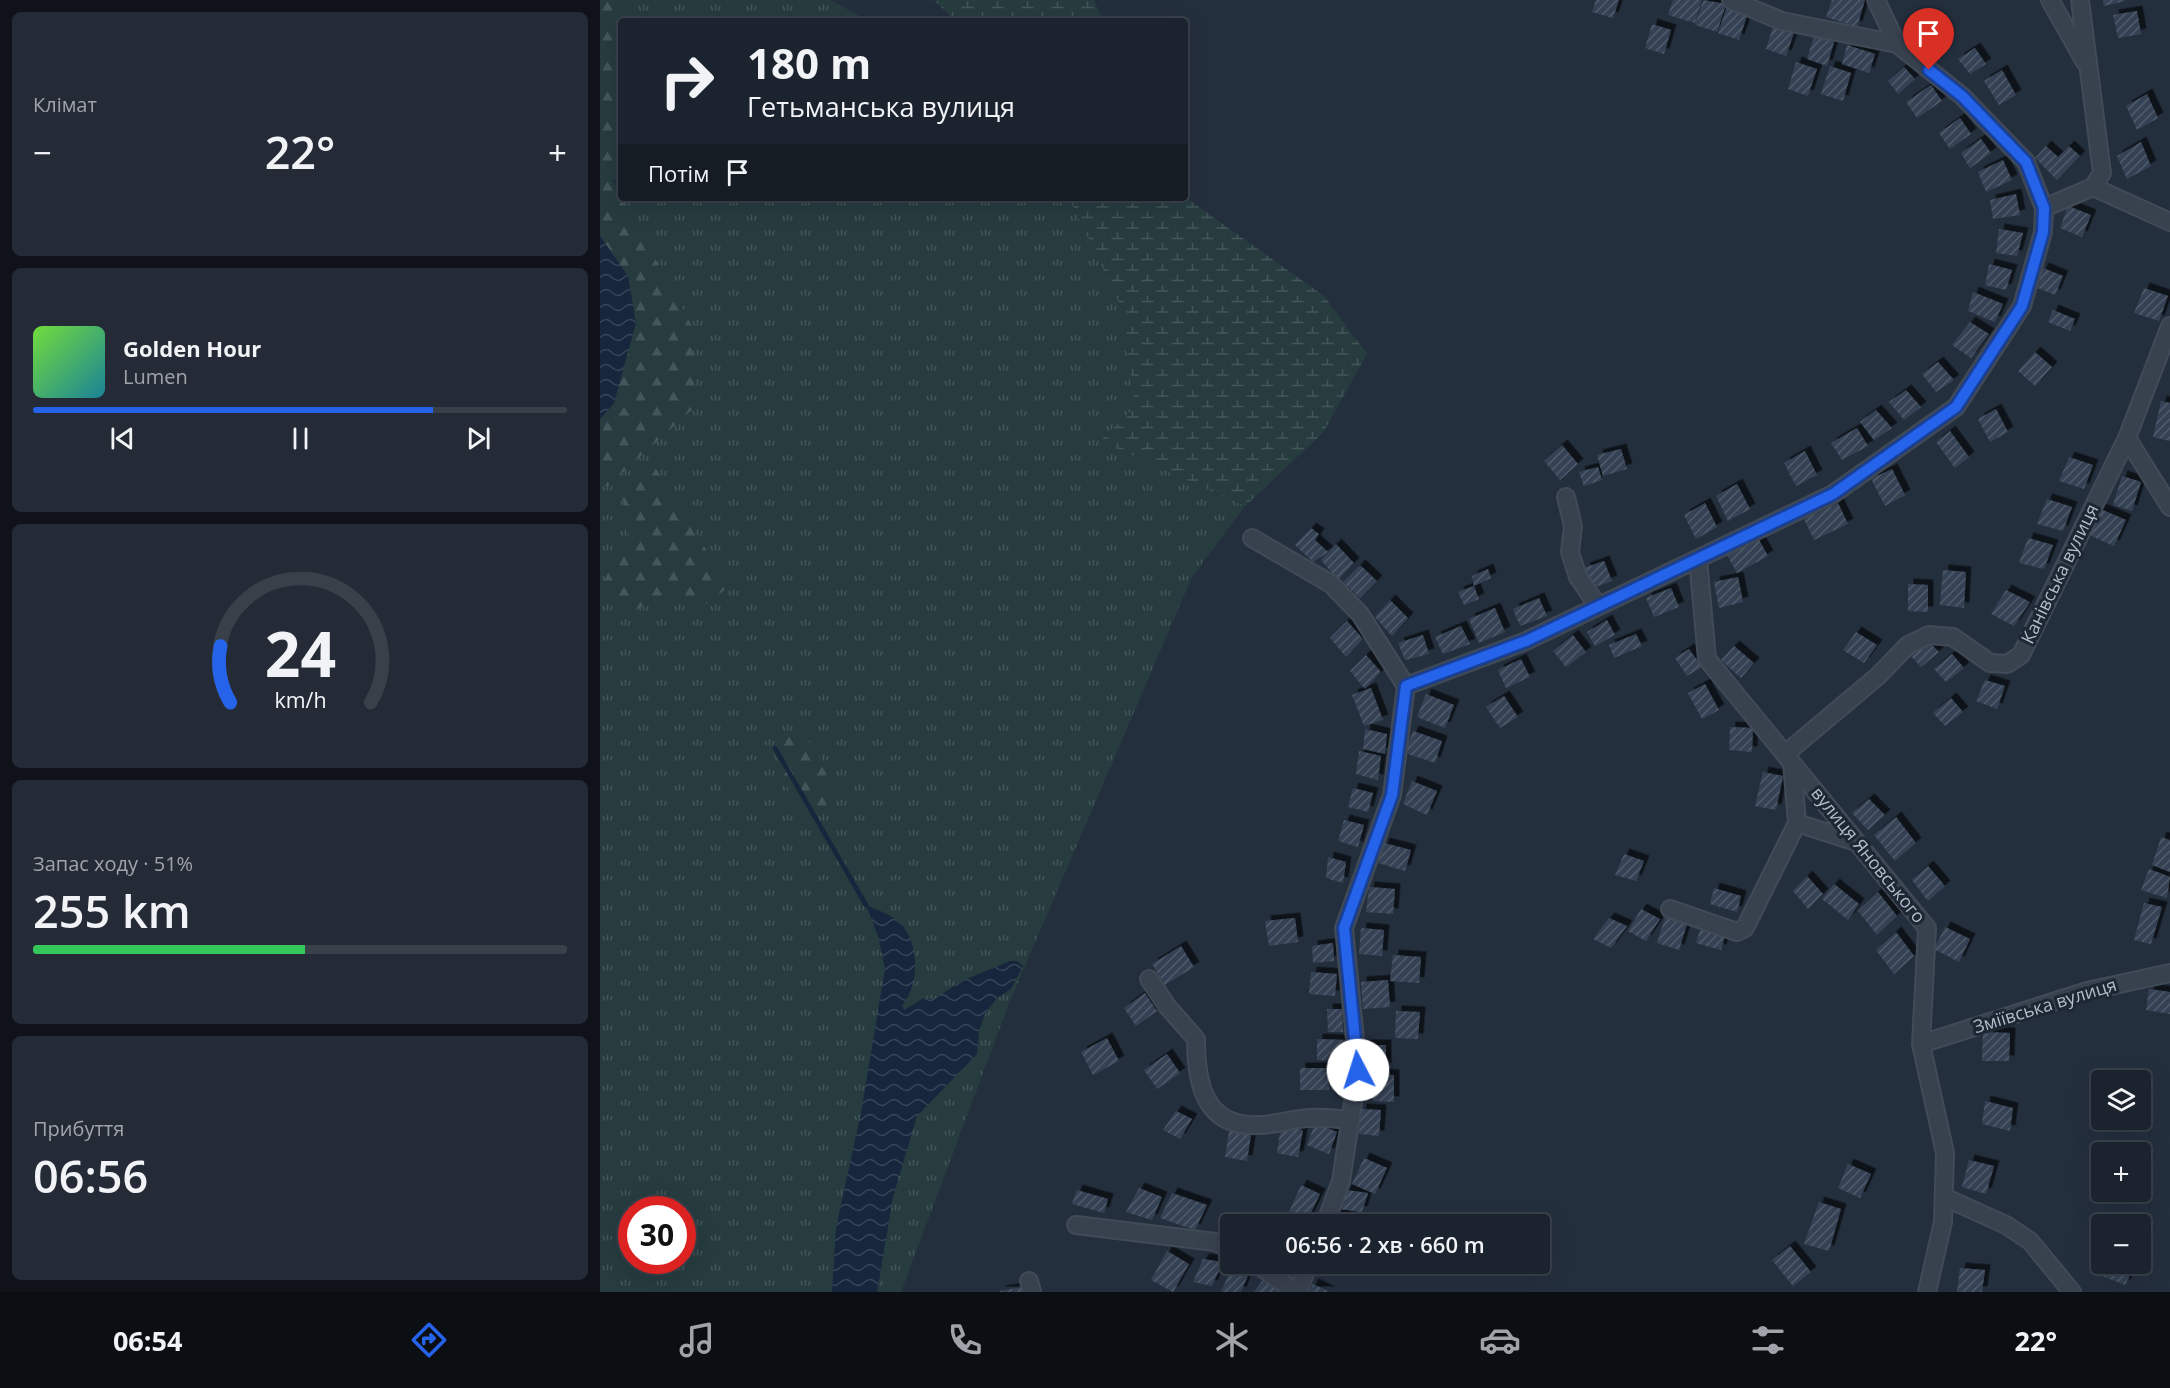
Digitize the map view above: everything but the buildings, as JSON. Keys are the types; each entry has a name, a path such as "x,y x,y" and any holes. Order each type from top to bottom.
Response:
{"street":[{"path":"1731,0 1782,21 1897,44"},
{"path":"1406,686 1526,641 1833,494 1956,407 2022,306 2043,232 2044,208 2026,162 1962,96 1897,44 1876,0"},
{"path":"2050,0 2090,71"},
{"path":"2044,208 2093,187 2103,172 2080,0"},
{"path":"2093,187 2170,222"},
{"name":"Канівська вулиця","path":"1788,758 1878,676 1908,645 1929,635 1953,637 1990,663 2007,664 2021,655 2127,438 2170,326"},
{"path":"2127,438 2170,507"},
{"path":"1566,497 1573,526 1570,552 1578,577 1598,606"},
{"path":"1252,538 1331,584 1360,614 1406,686 1392,795 1344,928 1358,1070 1341,1182 1329,1214"},
{"name":"вулиця Яновського","path":"1698,559 1707,659 1927,928 1921,1044 1945,1153 1943,1222 1927,1292"},
{"path":"1670,909 1737,932 1745,928 1797,823 1788,758"},
{"path":"1797,823 1857,842"},
{"name":"Зміївська вулиця","path":"1921,1044 2086,992 2170,972"},
{"path":"1149,979 1167,1006 1196,1039 1196,1070 1208,1104 1227,1121 1257,1126 1310,1118 1350,1120"},
{"path":"1944,1197 2006,1225 2030,1241 2072,1292"},
{"path":"1076,1225 1220,1244"},
{"path":"1271,1274 1297,1292 1304,1274"}],"green space":[{"path":"600,0 632,0 638,18 618,18 618,178 612,180 618,191 618,201 624,201 691,324 696,406 608,486 600,487 600,419 614,403 628,276 600,236"},
{"path":"632,0 830,0 863,18 638,18"},
{"path":"934,0 1094,0 1102,18 952,18"},
{"path":"1188,199 1324,296 1367,354 1323,433 1245,506 1100,441 1135,407 1122,309 1070,201 1188,201"},
{"path":"624,201 1070,201 1122,309 1135,407 1100,441 1245,506 1192,577 1010,1001 901,1292 600,1292 600,487 608,486 696,406 691,324"},
{"path":"654,466 712,559 726,589 703,606 666,595 625,615 600,589 630,530 622,498"},
{"path":"780,731 805,735 824,764 831,799 817,817 799,807 786,785 773,753"}],"water":[{"path":"600,236 628,276 636,323 614,403 600,419"},
{"path":"866,905 896,919 909,935 915,956 915,967 912,988 902,1006 904,1010 924,998 934,999 962,981 1010,961 1017,961 1023,966 1011,989 996,999 985,1014 979,1031 977,1054 917,1116 893,1197 877,1292 832,1292 836,1228 861,1113 885,969 878,936"}],"waterway":[{"path":"775,748 866,905"}],"route":[{"path":"1358,1070 1344,928 1392,795 1406,686 1526,641 1833,494 1956,407 2022,306 2043,232 2044,208 2026,162 1962,96 1929,70"}]}
